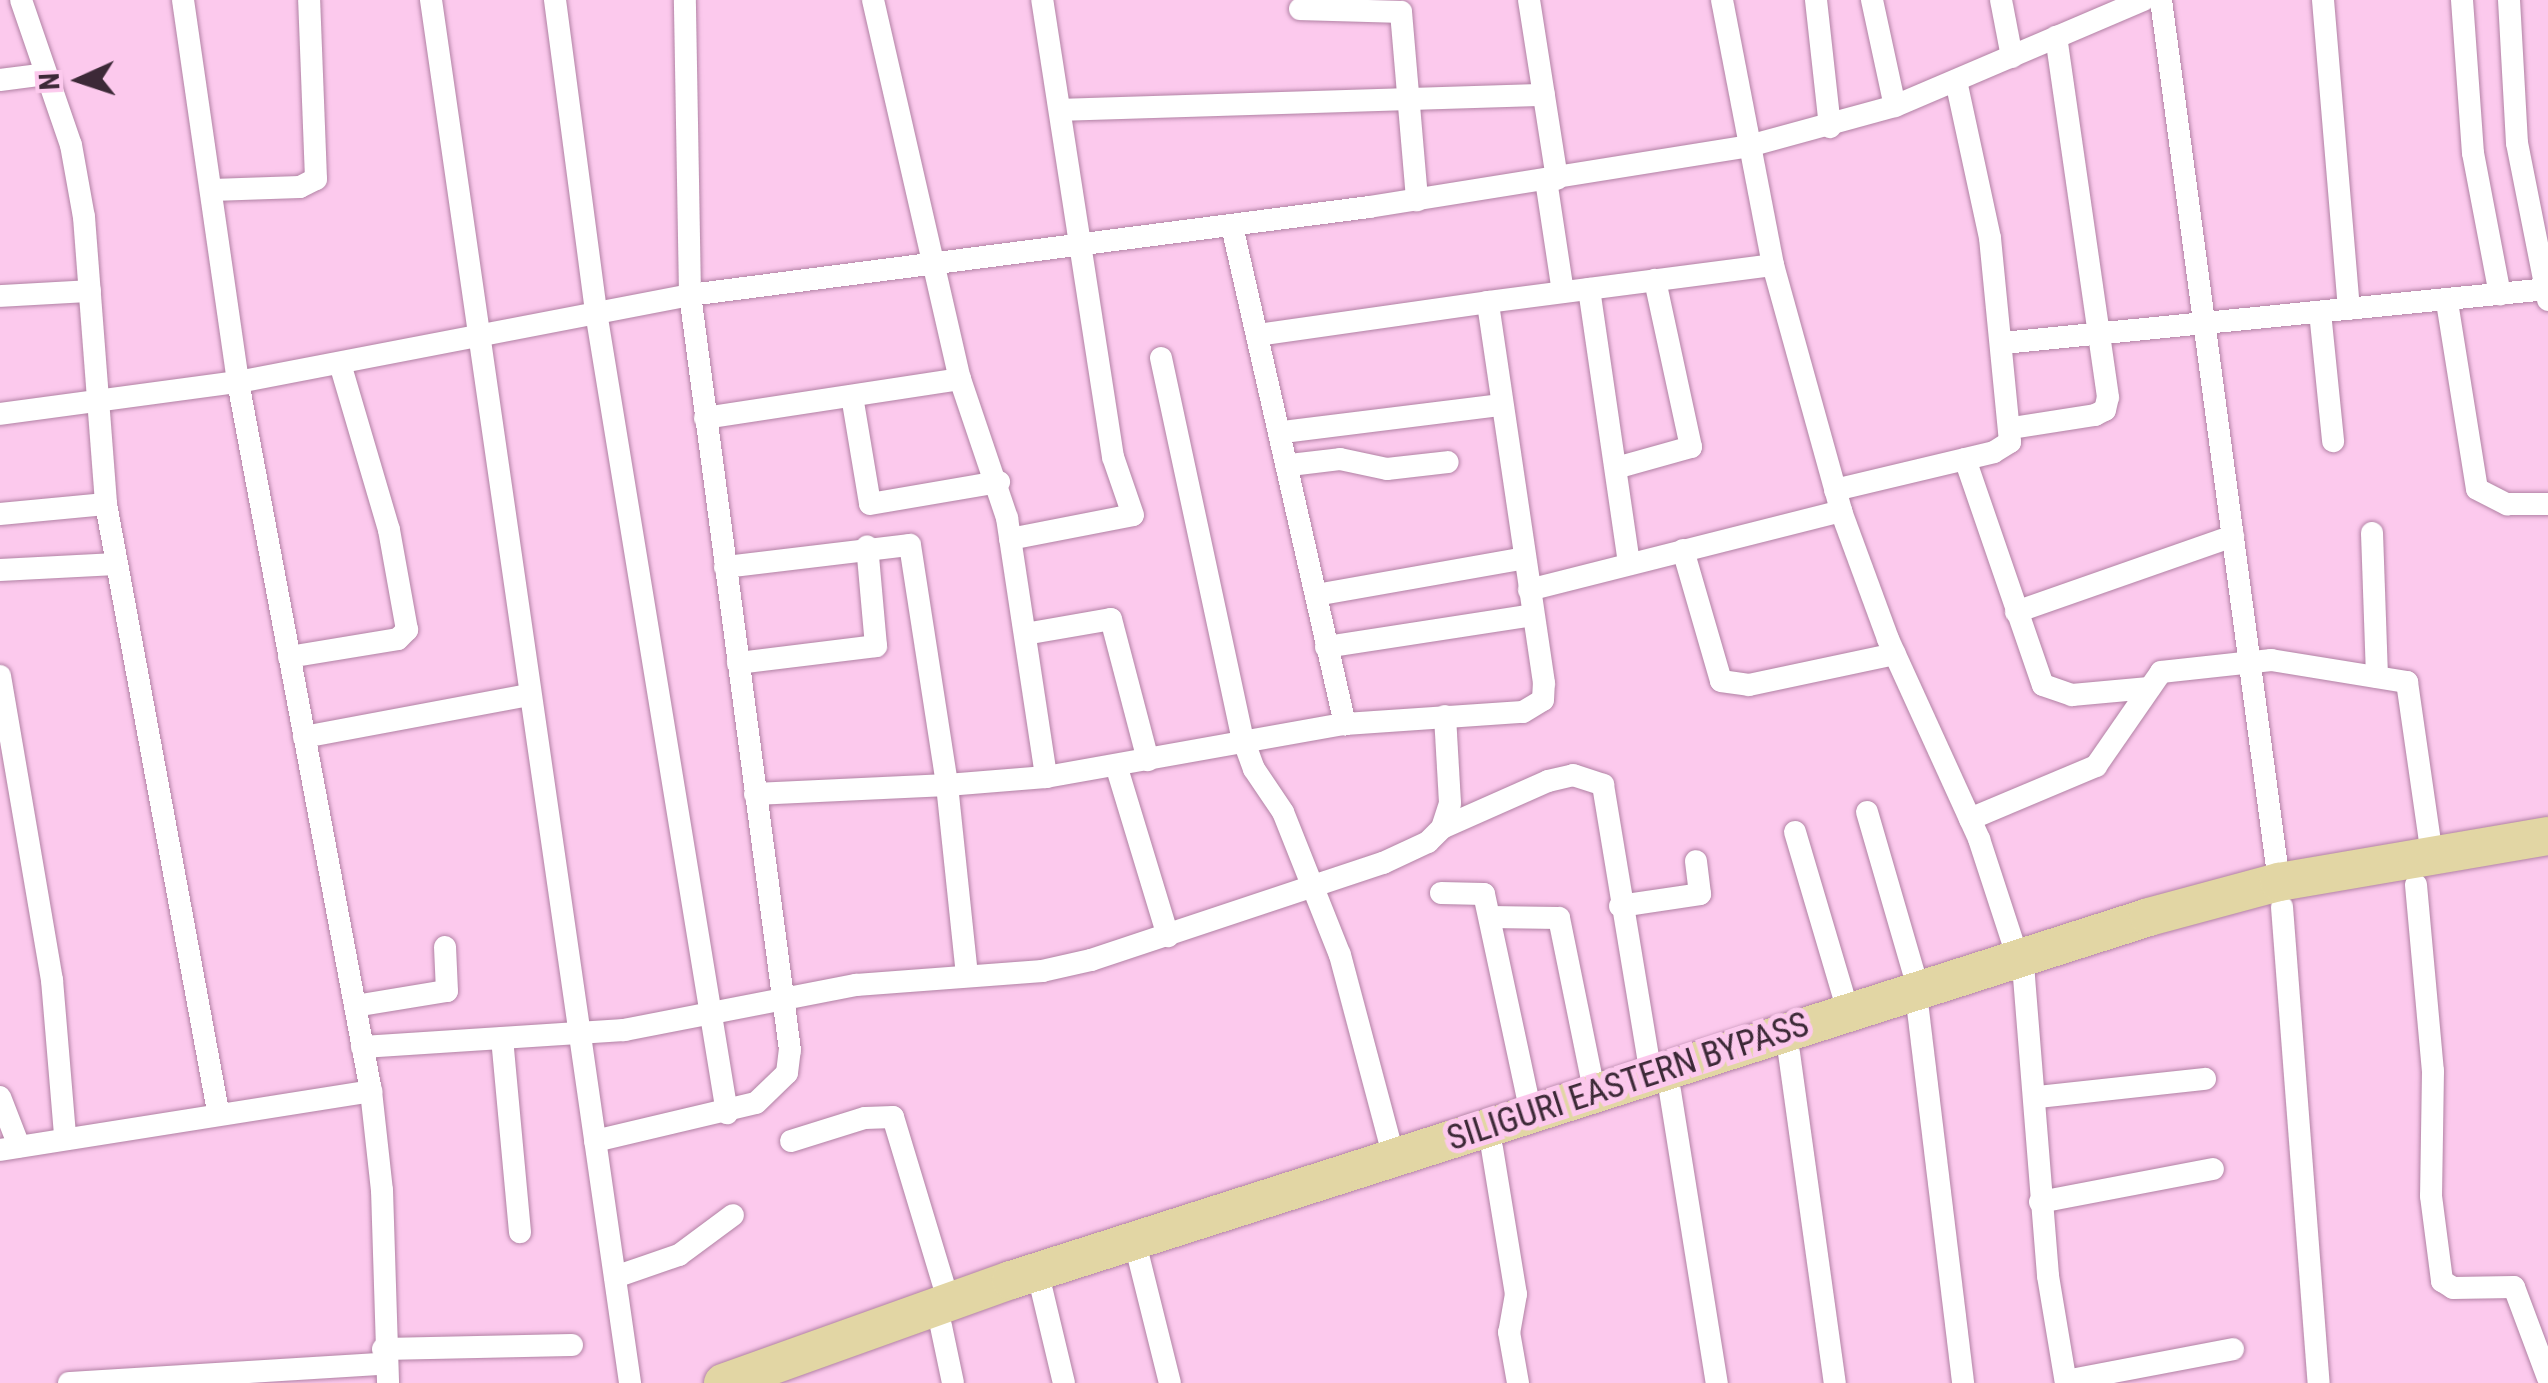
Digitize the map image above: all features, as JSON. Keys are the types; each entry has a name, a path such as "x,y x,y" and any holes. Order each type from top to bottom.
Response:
{"main road":[{"name":"SILIGURI EASTERN BYPASS","path":"2424,870 2548,836"},
{"name":"SILIGURI EASTERN BYPASS","path":"724,1383 946,1314 1531,1114 1595,1095 1789,1053 1918,999 2021,967 2280,895 2424,870 2548,860"},
{"name":"SILIGURI EASTERN BYPASS","path":"774,1383 946,1314 1042,1291 1492,1148 1848,1011 1918,999"}],"street":[{"path":"21,0 71,145 90,290 106,504 218,1111"},
{"path":"183,0 238,382 371,1090 382,1190 385,1366"},
{"path":"212,190 300,187 316,178 310,0"},
{"path":"430,0 630,1383"},
{"path":"555,0 596,312 727,1112"},
{"path":"594,1142 756,1103 787,1073 790,1050 779,1000 690,295 684,0"},
{"path":"873,0 960,380 999,482 1046,778"},
{"path":"1010,540 1133,516 1113,456 1042,0"},
{"path":"1529,0 1544,95 1562,292"},
{"path":"1722,0 1774,266 1838,501 1895,654 1970,819 2021,967 2038,1097 2040,1202 2066,1382 2182,1371 2233,1350"},
{"path":"1816,0 1830,128"},
{"path":"1872,0 1895,106"},
{"path":"2000,0 2012,56"},
{"path":"0,414 98,404 238,382 690,295 937,267 1417,200 1749,146 1830,128 1895,106 2143,0"},
{"path":"2161,0 2207,322 2280,895 2319,1383"},
{"path":"2324,0 2348,309"},
{"path":"2462,0 2472,153 2500,294"},
{"path":"2003,343 2500,294 2547,293 2516,142 2510,0"},
{"path":"1300,8 1401,12 1417,200"},
{"path":"2012,428 2106,410 2099,333 2056,38"},
{"path":"0,80 46,74"},
{"path":"1529,590 1683,550 2005,448 2012,428 1990,238 1956,80"},
{"path":"1060,110 1544,95"},
{"path":"1232,226 1283,432 1345,724"},
{"path":"1257,335 1774,266"},
{"path":"1616,468 1691,447 1655,280"},
{"path":"1589,289 1629,564"},
{"path":"0,296 90,290"},
{"path":"755,794 1046,778 1243,739 1345,724 1523,712 1543,700 1488,302"},
{"path":"2446,302 2477,489 2507,504 2548,504"},
{"path":"2320,312 2334,441"},
{"path":"1161,358 1243,739 1254,769 1283,812 1313,887 1367,1043 1394,1158"},
{"path":"289,657 398,640 407,630 389,530 340,364"},
{"path":"705,418 960,380"},
{"path":"852,396 870,504 999,482"},
{"path":"1283,432 1501,405"},
{"path":"1290,465 1340,459 1387,468 1448,462"},
{"path":"1965,460 2034,675 2056,693 2149,688"},
{"path":"0,514 106,504"},
{"path":"2372,533 2376,678"},
{"path":"2016,612 2233,536"},
{"path":"725,567 900,542 916,554 947,784 966,976"},
{"path":"738,662 876,646 867,546"},
{"path":"1683,550 1721,681 1748,685 1895,654"},
{"path":"1316,595 1525,558"},
{"path":"0,570 116,564"},
{"path":"1326,647 1533,615"},
{"path":"1024,634 1111,620 1148,760"},
{"path":"1970,819 2096,766 2149,688 2171,669 2289,662 2407,682 2413,692 2424,870 2433,1070 2431,1196 2442,1281 2453,1288 2514,1287 2548,1378"},
{"path":"0,676 52,980 65,1135"},
{"path":"304,737 529,695"},
{"path":"1442,828 1450,802 1445,716"},
{"path":"1116,766 1168,936"},
{"path":"362,1047 578,1034 713,1015 905,978 1042,972 1168,936 1414,852 1442,828 1548,781 1589,777 1603,785 1609,799 1620,906 1660,1083 1717,1383"},
{"path":"1867,812 1918,999 1964,1383"},
{"path":"1795,832 1848,1011"},
{"path":"1620,906 1700,894 1696,860"},
{"path":"1441,894 1484,894 1531,1114"},
{"path":"1490,917 1559,918 1595,1095"},
{"path":"354,1006 447,990 445,947"},
{"path":"502,1038 520,1232"},
{"path":"1789,1053 1834,1383"},
{"path":"2038,1097 2205,1080"},
{"path":"0,1097 9,1148 65,1135 371,1090"},
{"path":"790,1142 865,1118 893,1118 946,1314 953,1383"},
{"path":"1492,1148 1516,1294 1509,1332 1518,1383"},
{"path":"2040,1202 2213,1169"},
{"path":"615,1277 679,1255 734,1216"},
{"path":"1140,1258 1170,1383"},
{"path":"1042,1291 1064,1383"},
{"path":"69,1383 385,1366 572,1345"}]}
